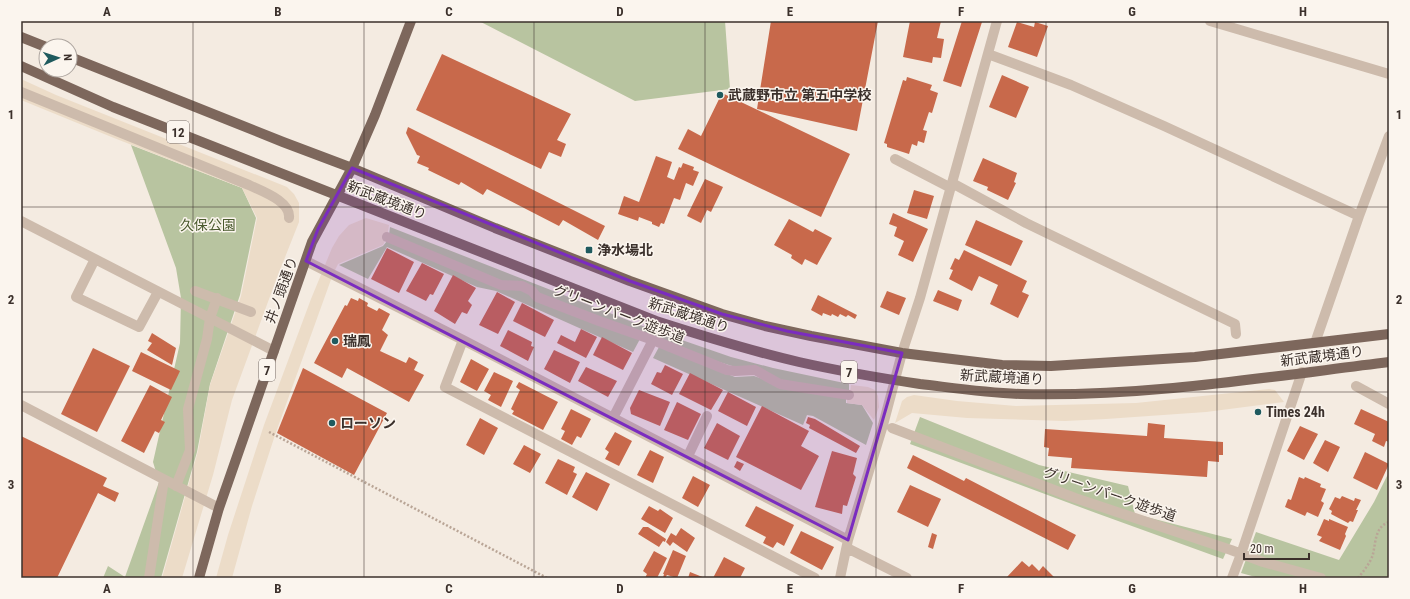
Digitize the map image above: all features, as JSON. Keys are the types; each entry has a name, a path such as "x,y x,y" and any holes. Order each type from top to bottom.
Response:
{"main road":[{"name":"井ノ頭通り","path":"199,578 219,508 318,229 352,168 376,115 411,21"},
{"path":"21,37 38,44"},
{"name":"新武蔵境通り","path":"78,60 276,140 352,168 489,225 630,281 722,314 787,331 902,353 1002,365 1051,366 1195,357 1389,334"},
{"name":"新武蔵境通り","path":"21,66 113,107 662,323 701,336 798,362 896,380 999,393 1074,393 1168,388 1389,362"}],"street":[{"path":"840,578 847,544 896,380 902,353 920,298 997,21"},
{"path":"1210,21 1389,74"},
{"path":"988,54 1071,85 1360,216"},
{"path":"21,92 273,196 284,205 289,214 289,218"},
{"path":"1315,343 1389,136"},
{"path":"895,159 1235,324 1236,334"},
{"path":"21,221 274,351"},
{"name":"グリーンパーク遊歩道","path":"387,237 501,285 522,286 532,291 537,297 727,370 755,370 780,384 849,395"},
{"path":"95,259 76,297 140,327 158,292"},
{"path":"306,261 688,456 907,578"},
{"path":"194,290 251,312"},
{"path":"176,486 190,450 188,409 207,339 210,318 217,298"},
{"path":"463,340 444,387 815,578"},
{"path":"613,418 652,340"},
{"path":"1232,578 1242,554 1302,372"},
{"path":"1356,386 1389,404"},
{"path":"21,404 219,508"},
{"path":"688,456 707,416"},
{"name":"グリーンパーク遊歩道","path":"892,428 1074,498 1263,562 1321,578"},
{"path":"149,578 164,480"}],"path":[{"path":"269,432 547,578"},
{"path":"1358,578 1372,555 1376,533 1385,523 1389,522"}],"highlighted area":[{"path":"352,168 630,281 722,314 787,331 902,353 848,540 306,261 318,229"}],"green space":[{"path":"479,21 725,21 730,89 635,101"},
{"name":"久保公園","path":"131,145 242,188 256,218 240,295 210,384 197,452 161,578 103,578 108,566 125,577 159,482 153,462 180,343 181,298 176,268"},
{"path":"390,227 653,330 731,357 773,368 849,384 849,392 778,380 706,358 502,282 389,235"},
{"path":"387,241 522,290 640,339 633,352 496,291 477,287 387,247 368,279 339,265 383,246"},
{"path":"659,347 735,377 754,376 846,399 846,403 862,405 873,423 866,445 813,416 807,415 803,425 653,358"},
{"path":"920,417 1039,465 1128,486 1135,514 1232,539 1223,559 910,444"},
{"path":"1389,472 1389,578 1259,578 1241,573 1256,532 1339,560 1374,502"}],"shaded area":[{"path":"21,79 56,95 287,187 294,194 299,203 299,222 232,400 213,475 182,578 162,578 198,451 210,385 241,296 257,218 242,188 21,100"},
{"path":"366,218 389,225 387,237 383,245 338,264 333,274 275,435 252,506 232,578 216,578 228,535 264,425 311,299 332,248 339,236 349,225"},
{"path":"851,385 868,387 875,390 878,396 879,407 874,420 862,405 847,403 847,397 850,392"},
{"path":"1269,389 1275,390 1284,402 1206,412 1065,421 967,418 912,413 895,423 902,401 907,397 914,395 957,401 1016,406 1136,403"}],"building":[{"path":"771,21 878,21 857,131 757,109"},
{"path":"910,21 941,21 937,38 944,39 941,58 933,57 932,63 903,57"},
{"path":"962,21 982,22 961,87 943,81"},
{"path":"1017,22 1034,27 1035,22 1048,26 1037,57 1008,47"},
{"path":"442,54 571,114 557,140 566,144 561,157 549,152 541,169 416,110"},
{"path":"1002,75 1029,87 1016,118 989,107"},
{"path":"907,77 932,85 930,90 938,93 932,113 929,112 923,130 927,131 924,143 918,141 917,146 912,144 909,154 887,147 887,144 884,143 903,80 906,81"},
{"path":"722,93 850,154 821,217 678,149 688,129 701,136"},
{"path":"408,127 605,226 598,240 563,220 559,226 487,189 483,195 461,182 459,185 428,170 429,168 417,163 420,156 417,155 406,133"},
{"path":"656,156 672,162 667,177 674,180 679,167 681,168 683,163 694,167 693,170 699,172 693,186 686,183 680,200 674,198 664,224 661,223 659,227 652,224 652,222 639,217 638,221 618,214 624,196 639,202"},
{"path":"983,158 1017,173 1014,182 1016,183 1008,200 987,190 988,187 973,181"},
{"path":"705,179 723,187 711,212 707,210 701,223 687,216"},
{"path":"914,190 934,196 927,219 907,213"},
{"path":"893,213 928,229 913,262 898,255 904,241 894,236 897,227 889,224"},
{"path":"789,219 813,232 815,229 832,238 817,265 805,259 802,265 791,258 792,255 774,245"},
{"path":"976,220 1023,241 1011,266 965,245"},
{"path":"387,248 414,262 399,293 371,279"},
{"path":"964,250 1027,281 1022,292 1029,295 1018,318 990,304 998,285 979,276 972,291 949,279 953,270 950,269 955,258 959,260"},
{"path":"422,263 444,274 433,295 430,294 426,301 406,291"},
{"path":"453,275 476,288 468,301 472,305 467,314 462,312 455,324 434,311"},
{"path":"938,290 962,300 958,311 933,301"},
{"path":"887,291 906,298 899,315 880,307"},
{"path":"497,292 515,302 498,334 479,325"},
{"path":"818,295 857,315 855,319 848,315 846,317 840,314 838,317 832,314 831,316 823,313 822,316 811,310"},
{"path":"351,298 358,301 359,298 368,303 367,306 377,311 379,308 390,314 382,330 388,335 380,351 406,363 409,357 418,362 414,370 424,375 409,402 347,368 342,378 314,363 345,305 347,306"},
{"path":"522,303 554,320 545,337 513,321"},
{"path":"581,329 597,337 586,358 557,343 561,335 575,342"},
{"path":"508,330 532,342 531,346 534,347 528,361 500,346"},
{"path":"152,333 176,348 172,365 147,350 152,343 148,341"},
{"path":"602,337 632,353 623,370 593,355"},
{"path":"93,348 130,366 97,432 61,414"},
{"path":"554,350 580,362 570,383 544,369"},
{"path":"141,352 180,371 171,390 132,371"},
{"path":"471,359 489,369 477,391 460,382"},
{"path":"665,365 683,374 672,395 651,384 657,372 661,373"},
{"path":"586,367 617,381 608,397 578,381"},
{"name":"ローソン","path":"303,368 387,413 354,475 277,433"},
{"path":"494,372 513,381 501,407 488,400 491,395 484,391"},
{"path":"690,373 723,390 711,410 679,394"},
{"path":"519,382 558,402 543,430 512,414 514,411 511,409 520,390 516,387"},
{"path":"150,385 172,397 161,420 165,422 159,433 155,431 144,453 121,441"},
{"path":"639,390 670,402 660,426 631,414 630,408"},
{"path":"728,392 756,407 747,426 718,411"},
{"path":"677,402 701,414 688,440 664,430"},
{"path":"762,406 809,431 801,446 819,456 801,490 736,457"},
{"path":"571,409 591,419 581,438 577,436 572,445 561,439 565,431 561,429"},
{"path":"1361,409 1389,422 1389,442 1386,441 1384,447 1372,441 1375,434 1354,424"},
{"path":"808,417 815,419 860,446 856,453 809,428 810,425 806,423"},
{"path":"480,418 498,428 484,455 466,445"},
{"path":"717,423 740,436 728,460 704,448"},
{"path":"1148,423 1165,425 1164,438 1223,442 1223,455 1219,455 1219,462 1208,461 1207,477 1071,468 1072,458 1048,456 1049,448 1044,447 1045,429 1147,436"},
{"path":"1300,426 1318,434 1304,460 1287,451"},
{"path":"615,432 632,441 619,466 605,459 609,452 605,449"},
{"path":"21,436 107,478 103,486 119,493 115,502 98,493 57,578 21,578"},
{"path":"1325,440 1340,447 1328,472 1313,463"},
{"path":"524,445 541,454 530,473 513,464"},
{"path":"650,450 664,457 653,483 637,475"},
{"path":"832,451 857,458 853,474 856,477 847,506 843,505 842,514 815,507"},
{"path":"1365,452 1389,464 1377,490 1353,478"},
{"path":"913,455 964,481 966,478 1076,535 1068,550 907,468"},
{"path":"558,459 575,467 573,472 577,474 567,495 545,483"},
{"path":"737,461 744,464 740,471 734,467"},
{"path":"586,472 610,484 597,511 572,497"},
{"path":"693,476 710,485 698,507 682,498"},
{"path":"1299,477 1304,479 1305,477 1321,484 1320,487 1326,489 1321,501 1324,503 1318,517 1307,512 1305,516 1285,507 1288,499 1291,500"},
{"path":"910,485 941,499 928,527 897,512"},
{"path":"1342,496 1354,501 1355,498 1361,500 1356,510 1358,510 1353,522 1350,521 1348,523 1331,514 1332,511 1329,509 1335,497 1340,499"},
{"path":"649,506 658,511 660,509 673,518 665,533 641,519"},
{"path":"756,506 794,525 784,546 777,542 773,548 763,543 766,537 745,526"},
{"path":"1324,519 1329,521 1329,519 1348,527 1340,550 1319,541 1322,537 1317,535"},
{"path":"643,527 648,527 666,539 665,542 663,541 659,547 638,534"},
{"path":"681,528 695,538 687,552 673,542 670,546 666,542 671,533 676,536"},
{"path":"801,531 834,547 822,570 790,553"},
{"path":"932,533 937,535 933,549 928,547"},
{"path":"673,550 686,556 677,578 667,575 663,578 663,574"},
{"path":"654,551 667,558 657,578 645,578 647,574 643,571"},
{"path":"724,557 745,568 740,578 713,578"},
{"path":"1022,561 1029,567 1032,564 1039,571 1043,566 1055,578 1006,578"},
{"path":"690,572 705,578 688,578"}],"place":[{"name":"武蔵野市立 第五中学校","path":"720,95"},
{"name":"浄水場北","path":"589,250"},
{"name":"瑞鳳","path":"335,341"},
{"name":"Times 24h","path":"1258,412"},
{"name":"ローソン","path":"332,423"}]}
